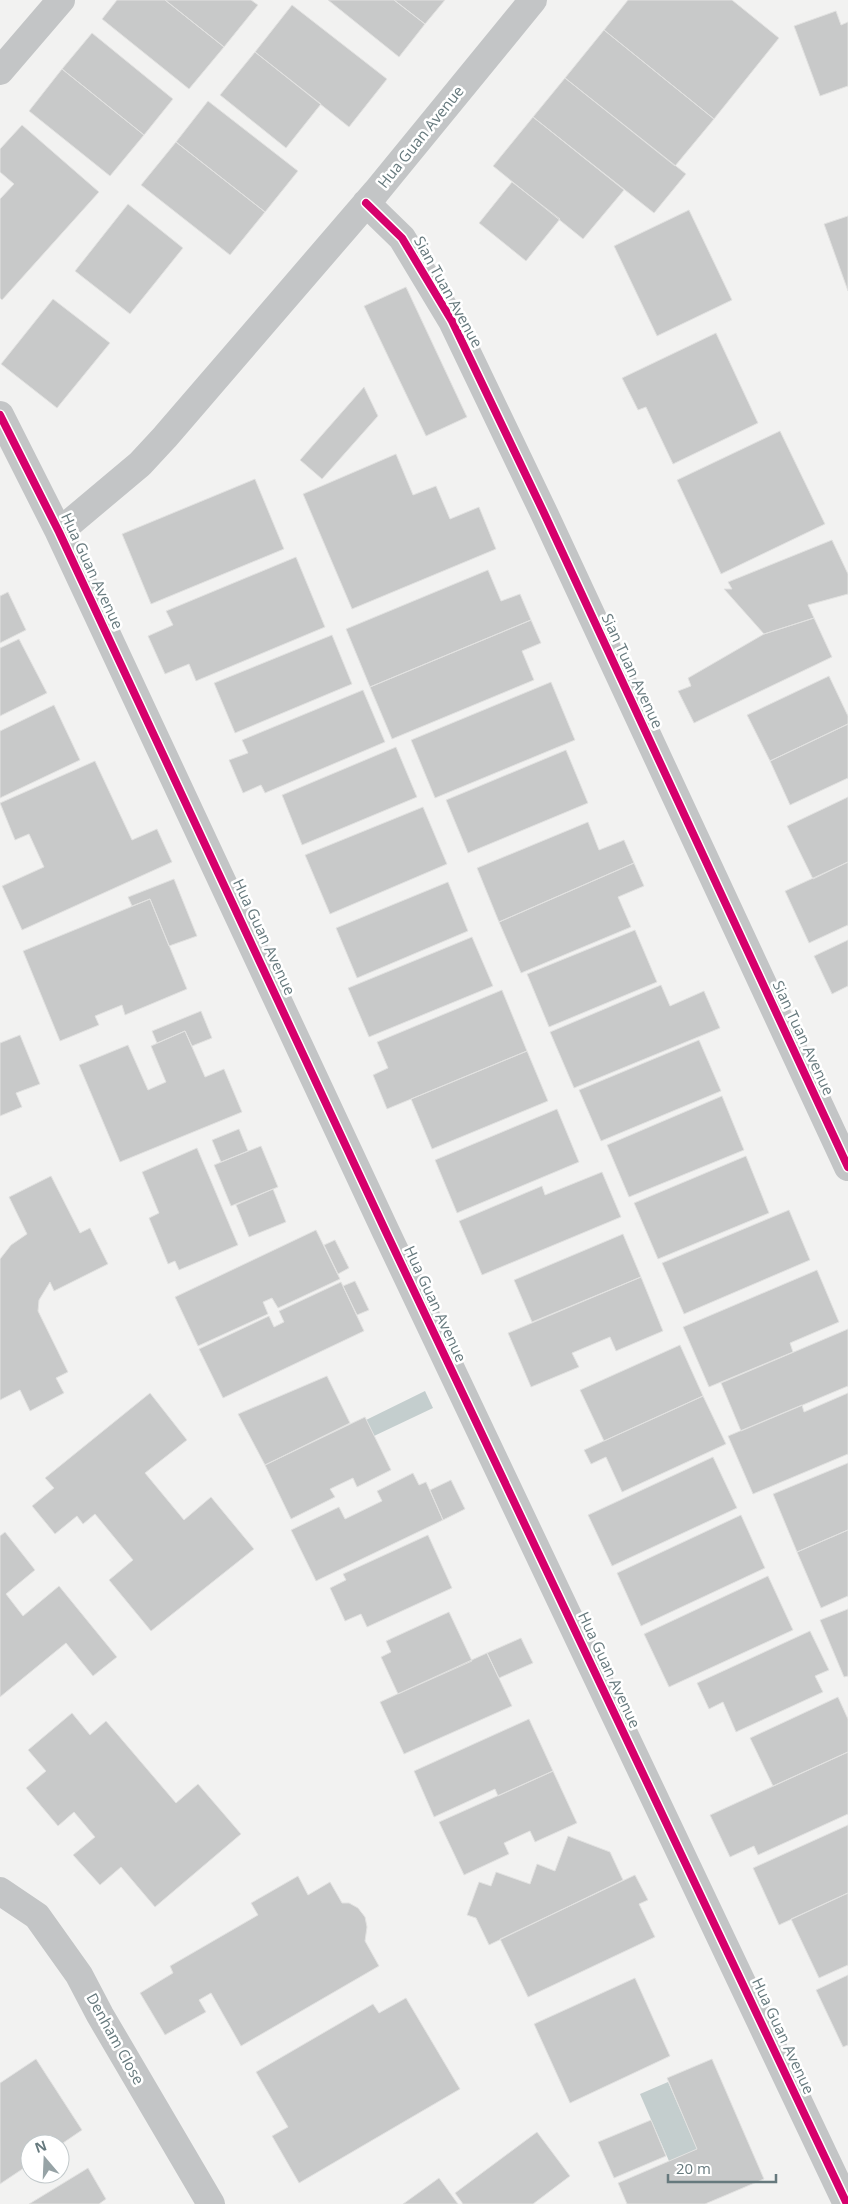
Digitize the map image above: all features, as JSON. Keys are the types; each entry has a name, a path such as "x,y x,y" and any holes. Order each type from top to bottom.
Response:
{"street":[{"path":"0,71 60,0"},
{"name":"Hua Guan Avenue","path":"59,532 140,464 366,203 534,0"},
{"name":"Sian Tuan Avenue","path":"366,203 402,238 452,321 544,513 848,1167"},
{"name":"Hua Guan Avenue","path":"0,415 59,532 382,1223 847,2204"},
{"name":"Denham Close","path":"0,1890 37,1916 79,1975 100,2015 211,2204"}],"shaded area":[{"path":"425,1391 433,1408 374,1436 366,1420"},
{"path":"668,2082 697,2149 669,2161 640,2094"}],"building":[{"path":"117,0 165,0 224,47 189,89 102,19"},
{"path":"165,0 251,0 258,5 224,47"},
{"path":"328,0 394,0 425,24 399,57"},
{"path":"394,0 445,0 425,24"},
{"path":"628,0 732,0 779,38 714,119 604,30"},
{"path":"292,5 387,79 349,127 255,52"},
{"path":"836,11 841,25 848,22 848,86 820,96 794,26"},
{"path":"604,30 714,119 675,166 565,78"},
{"path":"92,33 173,99 144,135 62,69"},
{"path":"255,52 321,104 286,148 220,95"},
{"path":"62,69 144,135 110,176 29,111"},
{"path":"565,78 686,174 654,213 533,117"},
{"path":"208,101 298,171 265,212 176,142"},
{"path":"533,117 624,190 583,239 493,166"},
{"path":"22,125 99,192 2,300 0,298 0,199 14,184 0,172 0,149"},
{"path":"176,142 265,212 230,255 141,185"},
{"path":"512,182 560,219 526,261 479,223"},
{"path":"128,204 183,248 130,314 75,271"},
{"path":"689,210 732,300 657,336 614,246"},
{"path":"848,216 848,291 824,224"},
{"path":"406,287 467,417 426,436 364,306"},
{"path":"53,299 110,343 57,408 1,364"},
{"path":"716,333 758,423 673,464 646,407 638,410 622,378"},
{"path":"364,387 378,416 322,479 300,460"},
{"path":"780,431 825,524 721,574 677,480"},
{"path":"396,454 413,495 436,486 450,519 479,507 496,549 352,609 303,494"},
{"path":"255,479 284,549 151,604 122,534"},
{"path":"832,540 848,574 848,594 808,605 814,618 764,634 724,589 732,589 728,582"},
{"path":"296,557 325,627 196,681 189,664 165,674 148,636 173,625 166,611"},
{"path":"488,570 501,601 520,594 531,620 370,687 346,629"},
{"path":"8,592 26,630 0,643 0,596"},
{"path":"814,618 832,657 694,723 678,691 691,686 688,678 764,634"},
{"path":"531,620 541,643 522,651 534,680 392,739 370,687"},
{"path":"332,635 352,684 235,733 214,683"},
{"path":"19,639 47,693 0,716 0,648"},
{"path":"829,676 848,716 848,724 770,761 747,715"},
{"path":"551,682 575,740 435,798 411,740"},
{"path":"363,690 385,742 265,793 261,785 243,793 229,760 248,753 242,740"},
{"path":"54,705 80,760 0,798 0,731"},
{"path":"848,724 848,778 790,805 770,761"},
{"path":"396,747 417,797 302,845 282,795"},
{"path":"566,750 588,803 468,853 446,800"},
{"path":"95,761 132,840 157,829 172,862 22,930 2,886 44,867 29,834 15,840 0,803"},
{"path":"848,797 848,862 813,879 787,826"},
{"path":"423,807 447,864 330,914 305,855"},
{"path":"588,822 599,850 624,840 634,863 499,922 477,868"},
{"path":"848,862 848,925 809,943 785,891"},
{"path":"634,863 644,886 618,897 631,927 521,973 499,922"},
{"path":"174,879 197,936 169,946 150,899 132,906 128,897"},
{"path":"448,882 468,931 357,978 336,928"},
{"path":"150,899 187,989 125,1015 122,1005 95,1016 99,1025 60,1041 23,951"},
{"path":"635,930 657,982 549,1027 527,974"},
{"path":"472,937 493,986 369,1037 348,988"},
{"path":"848,940 848,986 832,994 814,956"},
{"path":"661,985 670,1006 704,991 720,1028 574,1088 550,1032"},
{"path":"502,990 527,1051 387,1109 373,1075 388,1068 377,1042"},
{"path":"201,1011 212,1038 192,1046 185,1031 157,1043 152,1031"},
{"path":"185,1031 205,1077 224,1069 242,1112 120,1162 79,1065 128,1045 148,1090 166,1082 151,1046"},
{"path":"20,1035 40,1084 16,1093 22,1107 0,1116 0,1043"},
{"path":"699,1040 721,1091 601,1141 579,1090"},
{"path":"527,1051 548,1101 432,1149 411,1099"},
{"path":"722,1096 744,1150 629,1197 607,1145"},
{"path":"557,1109 579,1162 457,1213 435,1160"},
{"path":"239,1129 248,1151 221,1162 212,1140"},
{"path":"261,1146 278,1187 231,1206 214,1165"},
{"path":"197,1148 238,1245 179,1270 175,1261 168,1264 149,1218 159,1213 142,1172"},
{"path":"746,1156 769,1213 658,1259 634,1203"},
{"path":"602,1172 621,1217 482,1275 459,1221 542,1186 545,1195"},
{"path":"51,1176 80,1233 90,1228 108,1264 54,1291 50,1282 39,1300 38,1311 68,1372 56,1378 64,1393 30,1411 20,1390 0,1400 0,1259 11,1245 27,1234 9,1197"},
{"path":"273,1189 286,1222 249,1237 236,1205"},
{"path":"789,1210 810,1260 684,1314 662,1263"},
{"path":"316,1230 340,1279 278,1308 272,1298 263,1302 268,1314 198,1346 175,1297"},
{"path":"623,1234 641,1277 532,1322 514,1280"},
{"path":"335,1240 349,1268 338,1274 324,1245"},
{"path":"817,1270 839,1322 790,1343 793,1352 709,1387 683,1327"},
{"path":"641,1277 663,1331 616,1351 610,1337 572,1353 579,1367 531,1387 508,1333"},
{"path":"355,1281 369,1310 357,1315 343,1286"},
{"path":"341,1282 364,1331 223,1398 199,1349 269,1316 274,1327 284,1322 279,1311"},
{"path":"848,1329 848,1386 741,1431 721,1383"},
{"path":"680,1345 703,1396 604,1441 580,1390"},
{"path":"327,1376 350,1423 265,1465 238,1414"},
{"path":"150,1393 187,1440 145,1473 184,1520 211,1497 254,1549 151,1631 109,1580 133,1560 95,1514 83,1524 77,1516 55,1534 32,1506 54,1488 45,1478"},
{"path":"848,1393 848,1454 753,1494 728,1436 802,1405 804,1412"},
{"path":"703,1396 726,1444 622,1492 606,1457 591,1464 584,1450"},
{"path":"365,1417 391,1470 357,1487 353,1478 330,1489 335,1497 291,1519 265,1465"},
{"path":"713,1457 737,1508 612,1566 588,1515"},
{"path":"848,1463 848,1530 797,1552 773,1494"},
{"path":"413,1473 419,1485 426,1482 443,1520 316,1581 291,1530 339,1507 345,1519 382,1501 377,1491"},
{"path":"451,1480 465,1509 443,1520 430,1490"},
{"path":"741,1515 765,1568 641,1626 617,1573"},
{"path":"848,1530 848,1596 821,1608 797,1552"},
{"path":"5,1532 35,1570 6,1594 23,1616 59,1586 117,1657 93,1676 66,1643 0,1697 0,1536"},
{"path":"428,1535 452,1588 367,1627 361,1614 345,1621 330,1588 346,1580 343,1574"},
{"path":"768,1576 793,1630 669,1687 644,1634"},
{"path":"848,1609 848,1676 844,1677 820,1620"},
{"path":"449,1612 472,1661 398,1694 381,1657 391,1652 386,1641"},
{"path":"810,1631 829,1670 815,1676 823,1692 736,1732 723,1702 709,1709 697,1683"},
{"path":"521,1638 533,1663 499,1678 487,1653"},
{"path":"487,1653 512,1706 404,1754 380,1702"},
{"path":"838,1697 848,1719 848,1752 773,1786 750,1738"},
{"path":"72,1713 90,1735 106,1721 176,1803 198,1784 241,1834 155,1907 121,1867 100,1885 73,1855 95,1837 74,1812 58,1826 26,1788 46,1771 28,1750"},
{"path":"529,1719 553,1771 498,1796 495,1789 434,1817 414,1771"},
{"path":"848,1752 848,1814 758,1855 754,1846 730,1857 710,1815"},
{"path":"553,1771 577,1823 535,1842 530,1831 504,1843 509,1854 464,1875 439,1822"},
{"path":"848,1825 848,1893 779,1925 753,1868"},
{"path":"568,1836 610,1852 623,1880 489,1945 476,1918 467,1915 479,1882 491,1886 496,1872 530,1884 537,1864 555,1871"},
{"path":"635,1875 648,1900 639,1904 655,1937 528,1997 500,1939"},
{"path":"298,1876 308,1895 330,1882 342,1903 349,1903 358,1908 365,1917 367,1927 365,1941 379,1966 241,2046 211,1993 199,2000 206,2012 165,2035 140,1993 173,1973 170,1966 258,1915 251,1903"},
{"path":"848,1893 848,1965 819,1978 791,1919"},
{"path":"848,1975 848,2045 843,2047 816,1990"},
{"path":"635,1978 670,2056 570,2103 534,2024"},
{"path":"406,1998 460,2089 299,2183 272,2136 288,2127 256,2072 373,2004 379,2013"},
{"path":"36,2059 82,2130 70,2138 70,2134 20,2134 20,2171 0,2184 0,2083"},
{"path":"712,2059 764,2179 705,2204 627,2204 618,2183 697,2149 667,2078"},
{"path":"651,2120 666,2156 614,2178 598,2142"},
{"path":"537,2132 570,2176 533,2204 463,2204 455,2193"},
{"path":"88,2168 106,2199 99,2204 29,2204 62,2184 70,2184 70,2179"},
{"path":"439,2178 458,2204 403,2204"}],"cycle path":[{"path":"366,203 402,238 452,321 544,513 848,1167"},
{"path":"0,415 59,532 386,1232 847,2204"}]}
